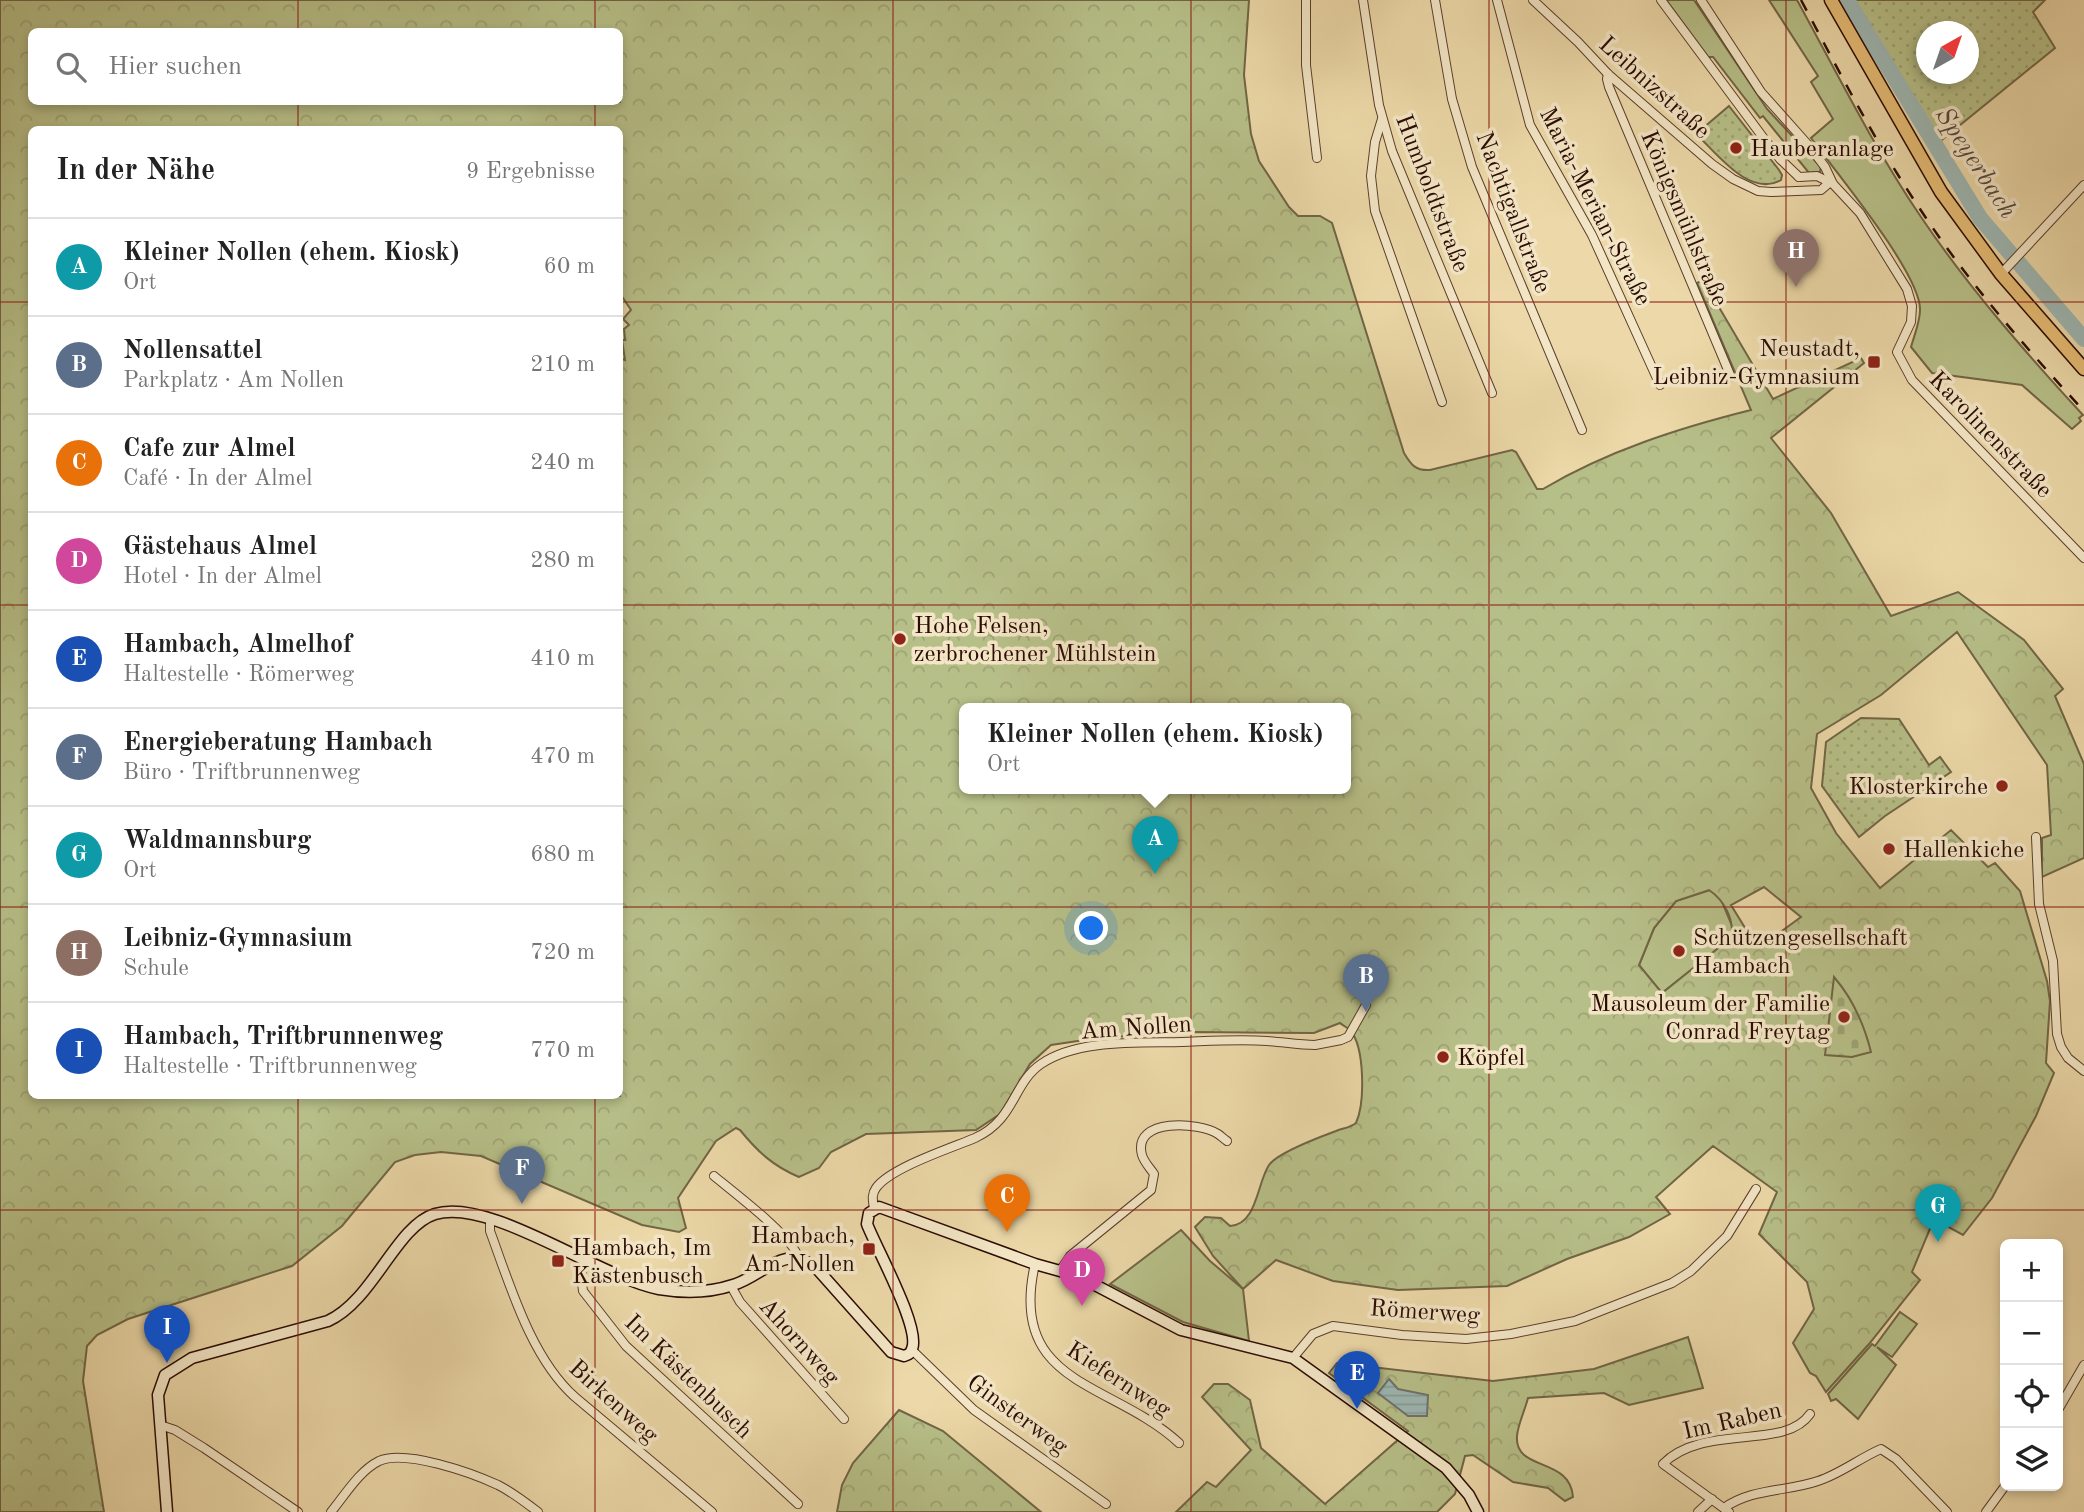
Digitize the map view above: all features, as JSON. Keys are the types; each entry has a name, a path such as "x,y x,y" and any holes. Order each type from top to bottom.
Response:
{"main road":[{"path":"1831,0 1941,192 2001,274 2084,369"}],"street":[{"path":"1306,0 1306,65 1317,158"},
{"name":"Humboldtstraße","path":"1363,0 1382,119 1399,169 1492,393"},
{"name":"Nachtigallstraße","path":"1435,0 1452,99 1472,167 1582,430"},
{"name":"Maria-Merian-Straße","path":"1497,0 1530,125 1592,235 1660,385"},
{"name":"Leibnizstraße","path":"1533,0 1608,74 1712,164 1739,183 1758,191 1821,190 1831,183"},
{"path":"1661,0 1762,136 1799,177 1801,190"},
{"path":"1700,0 1761,92 1817,155 1831,183"},
{"name":"Königsmühlstraße","path":"1608,74 1609,86 1731,377"},
{"path":"1382,119 1371,167 1371,192 1375,211 1442,402"},
{"path":"1799,177 1817,176 1831,183"},
{"name":"Karolinenstraße","path":"1831,183 1860,213 1906,289 1912,306 1911,323 1898,352 1912,380 2084,558"},
{"path":"2001,274 2084,185"},
{"path":"2036,837 2039,904 2053,961 2057,1034 2068,1058 2084,1071"},
{"name":"Am Nollen","path":"874,1209 873,1194 881,1182 905,1168 989,1130 1006,1113 1030,1074 1065,1052 1093,1047 1245,1040 1325,1044 1348,1037 1366,1005"},
{"path":"1060,1271 1070,1256 1151,1190 1154,1174 1144,1158 1142,1147 1143,1139 1152,1130 1172,1126 1199,1127 1218,1133 1227,1141"},
{"path":"714,1176 785,1237 798,1257"},
{"name":"Römerweg","path":"1293,1358 1313,1334 1333,1326 1402,1335 1466,1339 1542,1328 1583,1318 1672,1283 1691,1271 1727,1236 1756,1189"},
{"path":"167,1512 163,1426 158,1395 165,1376 192,1358 339,1316 357,1300 413,1228 428,1216 460,1212 490,1218 629,1280 662,1289 696,1292 730,1286 783,1260 798,1257 818,1270 891,1352 902,1356 912,1350 913,1339 907,1316 867,1224 869,1213 879,1207 1086,1280 1181,1330 1293,1358 1446,1468 1469,1495 1478,1512"},
{"name":"Birkenweg","path":"490,1218 491,1231 522,1315 555,1377 575,1397 712,1512"},
{"name":"Im Kästenbusch","path":"585,1260 581,1275 583,1291 626,1346 798,1504"},
{"name":"Kiefernweg","path":"1035,1264 1030,1284 1029,1311 1045,1353 1076,1380 1154,1422 1179,1443"},
{"name":"Ahornweg","path":"730,1286 740,1302 844,1419"},
{"name":"Ginsterweg","path":"912,1350 974,1410 1106,1504"},
{"path":"2063,1401 2084,1365"},
{"name":"Im Raben","path":"1712,1499 1663,1464 1685,1448 1716,1439 1757,1436 1780,1431 1803,1422 1810,1414"},
{"path":"163,1426 204,1448 298,1512"},
{"path":"1698,1512 1712,1499 1727,1510 1751,1494 1824,1479 1881,1449 1896,1459 1947,1512"},
{"path":"331,1512 368,1469 384,1459 401,1456 485,1480 509,1492 538,1512"},
{"path":"1986,1512 2002,1491"}],"green space":[{"path":"0,0 1249,0 1244,75 1251,134 1259,161 1289,207 1298,216 1320,216 1332,223 1404,453 1414,466 1430,470 1512,450 1516,452 1537,489 1543,489 1592,463 1644,442 1751,410 1697,283 1703,280 1773,399 1861,358 1864,363 1771,438 1831,513 1891,616 1958,592 2024,640 2063,689 2055,696 2084,764 2084,858 2042,877 2042,838 2051,835 2047,765 1957,632 1881,695 1817,734 1811,788 1836,833 1880,888 1951,830 1988,867 1995,863 2020,891 2047,981 2050,1001 2046,1063 2054,1073 2036,1116 1992,1198 1963,1235 1934,1219 1912,1272 1920,1280 1826,1392 1816,1376 1810,1373 1793,1343 1814,1309 1807,1282 1759,1234 1777,1192 1713,1146 1656,1197 1670,1214 1629,1237 1567,1259 1507,1286 1398,1290 1333,1281 1276,1260 1243,1289 1213,1256 1195,1227 1205,1217 1221,1218 1230,1226 1239,1224 1251,1211 1265,1173 1274,1160 1300,1145 1356,1123 1361,1102 1362,1075 1355,1038 1350,1030 1340,1023 1314,1033 1193,1032 1098,1038 1051,1045 1030,1064 1000,1114 976,1130 866,1134 831,1152 819,1168 799,1177 766,1158 736,1128 716,1141 678,1198 686,1228 679,1232 642,1225 481,1156 441,1152 415,1155 395,1162 342,1226 292,1266 128,1319 97,1335 87,1346 83,1381 104,1512 0,1512","holes":["1764,887 1801,917 1764,944 1755,944 1731,905","1709,890 1727,911 1731,938 1662,993 1639,965 1654,928 1676,901"]},
{"path":"1666,0 1694,0 1767,109 1821,167 1820,172 1809,173 1763,116 1760,118 1713,57 1708,57"},
{"path":"1769,0 1797,0 1872,137 1921,217 1998,319 2083,415 2079,418 2081,421 2072,429 2022,385 1932,373 1911,347 1920,315 1917,294 1892,248 1811,138 1833,119 1811,82 1818,76"},
{"path":"1852,0 2045,0 2033,12 2055,48 1938,143"},
{"name":"Hauberanlage","path":"1729,106 1779,170 1781,180 1769,184 1746,178 1734,171 1696,134"},
{"path":"1861,718 1899,719 1929,765 1940,757 1951,772 1885,816 1859,837 1822,786 1826,742"},
{"name":"Schützengesellschaft Hambach","path":"1710,890 1720,897 1733,928 1731,938 1661,994 1639,965 1654,928 1676,901"},
{"path":"1834,977 1857,1012 1871,1052 1852,1057 1825,1055"},
{"path":"1181,1230 1210,1261 1243,1289 1249,1341 1183,1322 1110,1284"},
{"path":"1900,1312 1917,1324 1892,1357 1877,1347 1896,1365 1858,1419 1836,1399 1831,1401 1828,1394 1872,1344 1875,1346"},
{"path":"1688,1337 1703,1388 1629,1405 1604,1393 1528,1398 1518,1431 1518,1447 1524,1455 1563,1475 1570,1484 1573,1497 1565,1501 1548,1488 1513,1482 1473,1455 1465,1456 1455,1494 1437,1512 1176,1512 1207,1482 1216,1487 1251,1450 1202,1397 1214,1384 1228,1384 1250,1400 1261,1448 1325,1504 1408,1431 1329,1373 1337,1363 1493,1381 1594,1369"},
{"path":"899,1410 943,1431 1041,1512 837,1512 842,1485 853,1463"}],"water":[{"path":"1389,1379 1398,1389 1428,1395 1427,1416 1408,1416 1378,1393"}],"waterway":[{"name":"Speyerbach","path":"1847,0 1980,218 2084,339"}],"railway":[{"path":"1801,0 1873,132 1938,236 1998,313 2084,411"}],"place":[{"name":"Hauberanlage","path":"1736,148"},
{"name":"Leibniz-Gymnasium","path":"1796,287"},
{"name":"Neustadt, Leibniz-Gymnasium","path":"1874,362"},
{"name":"Hohe Felsen, zerbrochener Mühlstein","path":"900,639"},
{"name":"Klosterkirche","path":"2002,786"},
{"name":"Hallenkiche","path":"1889,849"},
{"name":"Kleiner Nollen (ehem. Kiosk)","path":"1155,874"},
{"name":"Schützengesellschaft Hambach","path":"1679,951"},
{"name":"Nollensattel","path":"1366,1012"},
{"name":"Mausoleum der Familie Conrad Freytag","path":"1844,1017"},
{"name":"Köpfel","path":"1443,1057"},
{"name":"Energieberatung Hambach","path":"522,1204"},
{"name":"Cafe zur Almel","path":"1007,1232"},
{"name":"Waldmannsburg","path":"1938,1242"},
{"name":"Hambach, Am Nollen","path":"869,1249"},
{"name":"Hambach, Im Kästenbusch","path":"558,1261"},
{"name":"Gästehaus Almel","path":"1082,1306"},
{"name":"Hambach, Triftbrunnenweg","path":"167,1363"},
{"name":"Hambach, Almelhof","path":"1357,1409"}]}
